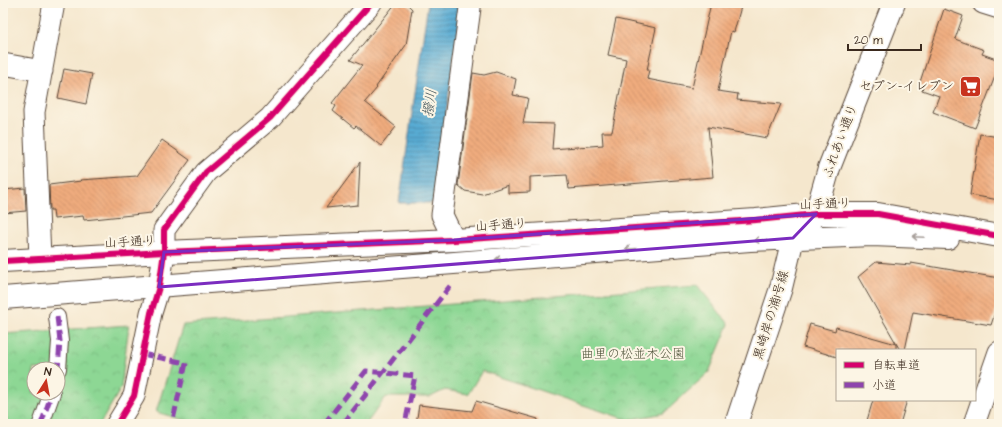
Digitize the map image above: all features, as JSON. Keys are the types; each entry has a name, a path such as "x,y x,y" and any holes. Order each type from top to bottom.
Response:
{"street":[{"path":"40,258 34,112 54,3"},
{"path":"117,424 134,396 150,313 159,287 164,252 164,230 206,172 270,118 371,3"},
{"path":"454,240 442,215 470,8 468,3"},
{"name":"ふれあい通り","path":"816,214 829,168 894,3"},
{"path":"982,3 999,8"},
{"path":"3,64 42,71"},
{"path":"793,238 816,214"},
{"name":"山手通り","path":"3,261 164,252 454,240 756,220 816,214 878,214 999,236"},
{"path":"3,298 793,238 872,235 999,240"},
{"name":"黒崎岸の浦1号線","path":"736,424 781,288 793,238"},
{"path":"57,317 60,341 59,361"},
{"path":"976,424 999,352"},
{"path":"41,424 49,401"}],"highlighted area":[{"path":"816,214 793,238 159,287 164,252 454,240"}],"green space":[{"name":"曲里の松並木公園","path":"697,285 729,324 709,372 664,413 628,420 482,371 468,394 445,390 430,397 386,397 366,424 198,424 156,412 183,325"},
{"path":"129,325 121,388 100,424 3,424 3,334"}],"water":[{"name":"撥川","path":"428,3 462,3 433,203 399,203"}],"building":[{"path":"396,3 406,3 412,9 406,45 376,87 377,88 365,102 396,127 381,146 356,126 354,128 333,111 336,106 332,103 362,65 350,60"},
{"path":"711,3 742,3 734,32 731,31 718,91 738,94 737,100 781,104 767,138 708,127 713,177 569,189 567,175 530,177 530,192 508,193 508,185 482,194 465,191 458,185 473,73 484,75 496,72 516,79 513,95 528,98 523,123 554,124 552,149 603,145 602,132 612,132 626,59 608,55 616,19 656,28 647,70 649,70 647,79 692,88"},
{"path":"944,9 963,16 955,39 984,50 982,54 999,60 999,66 975,128 933,112 939,96 922,90 923,87 919,85"},
{"path":"64,69 92,74 86,104 58,98"},
{"path":"980,134 999,137 999,200 970,195"},
{"path":"162,140 190,160 151,213 84,220 83,216 54,219 53,210 50,210 49,185 81,181 80,180 137,176"},
{"path":"360,162 358,205 326,208"},
{"path":"25,188 26,211 3,213 3,190"},
{"path":"876,262 911,265 911,263 999,278 999,301 991,325 913,312 905,349 899,349 858,277"},
{"path":"810,324 835,331 836,327 896,344 896,349 836,349 836,357 803,347"},
{"path":"476,401 538,419 537,424 416,424 419,405 472,411"},
{"path":"873,401 907,401 900,424 866,424"}],"marked path":[{"path":"343,424 450,286"},
{"path":"57,317 60,341 59,361"},
{"path":"142,354 186,363 172,424"},
{"path":"324,424 366,371 415,376 405,424"},
{"path":"41,424 49,401"}],"cycle path":[{"path":"117,424 134,396 151,313 159,287 164,252 164,230 206,172 270,118 371,3"},
{"path":"3,261 164,252 454,240 756,220 816,214 878,214 999,236"}],"place":[{"name":"セブン-イレブン","path":"970,86"}]}
